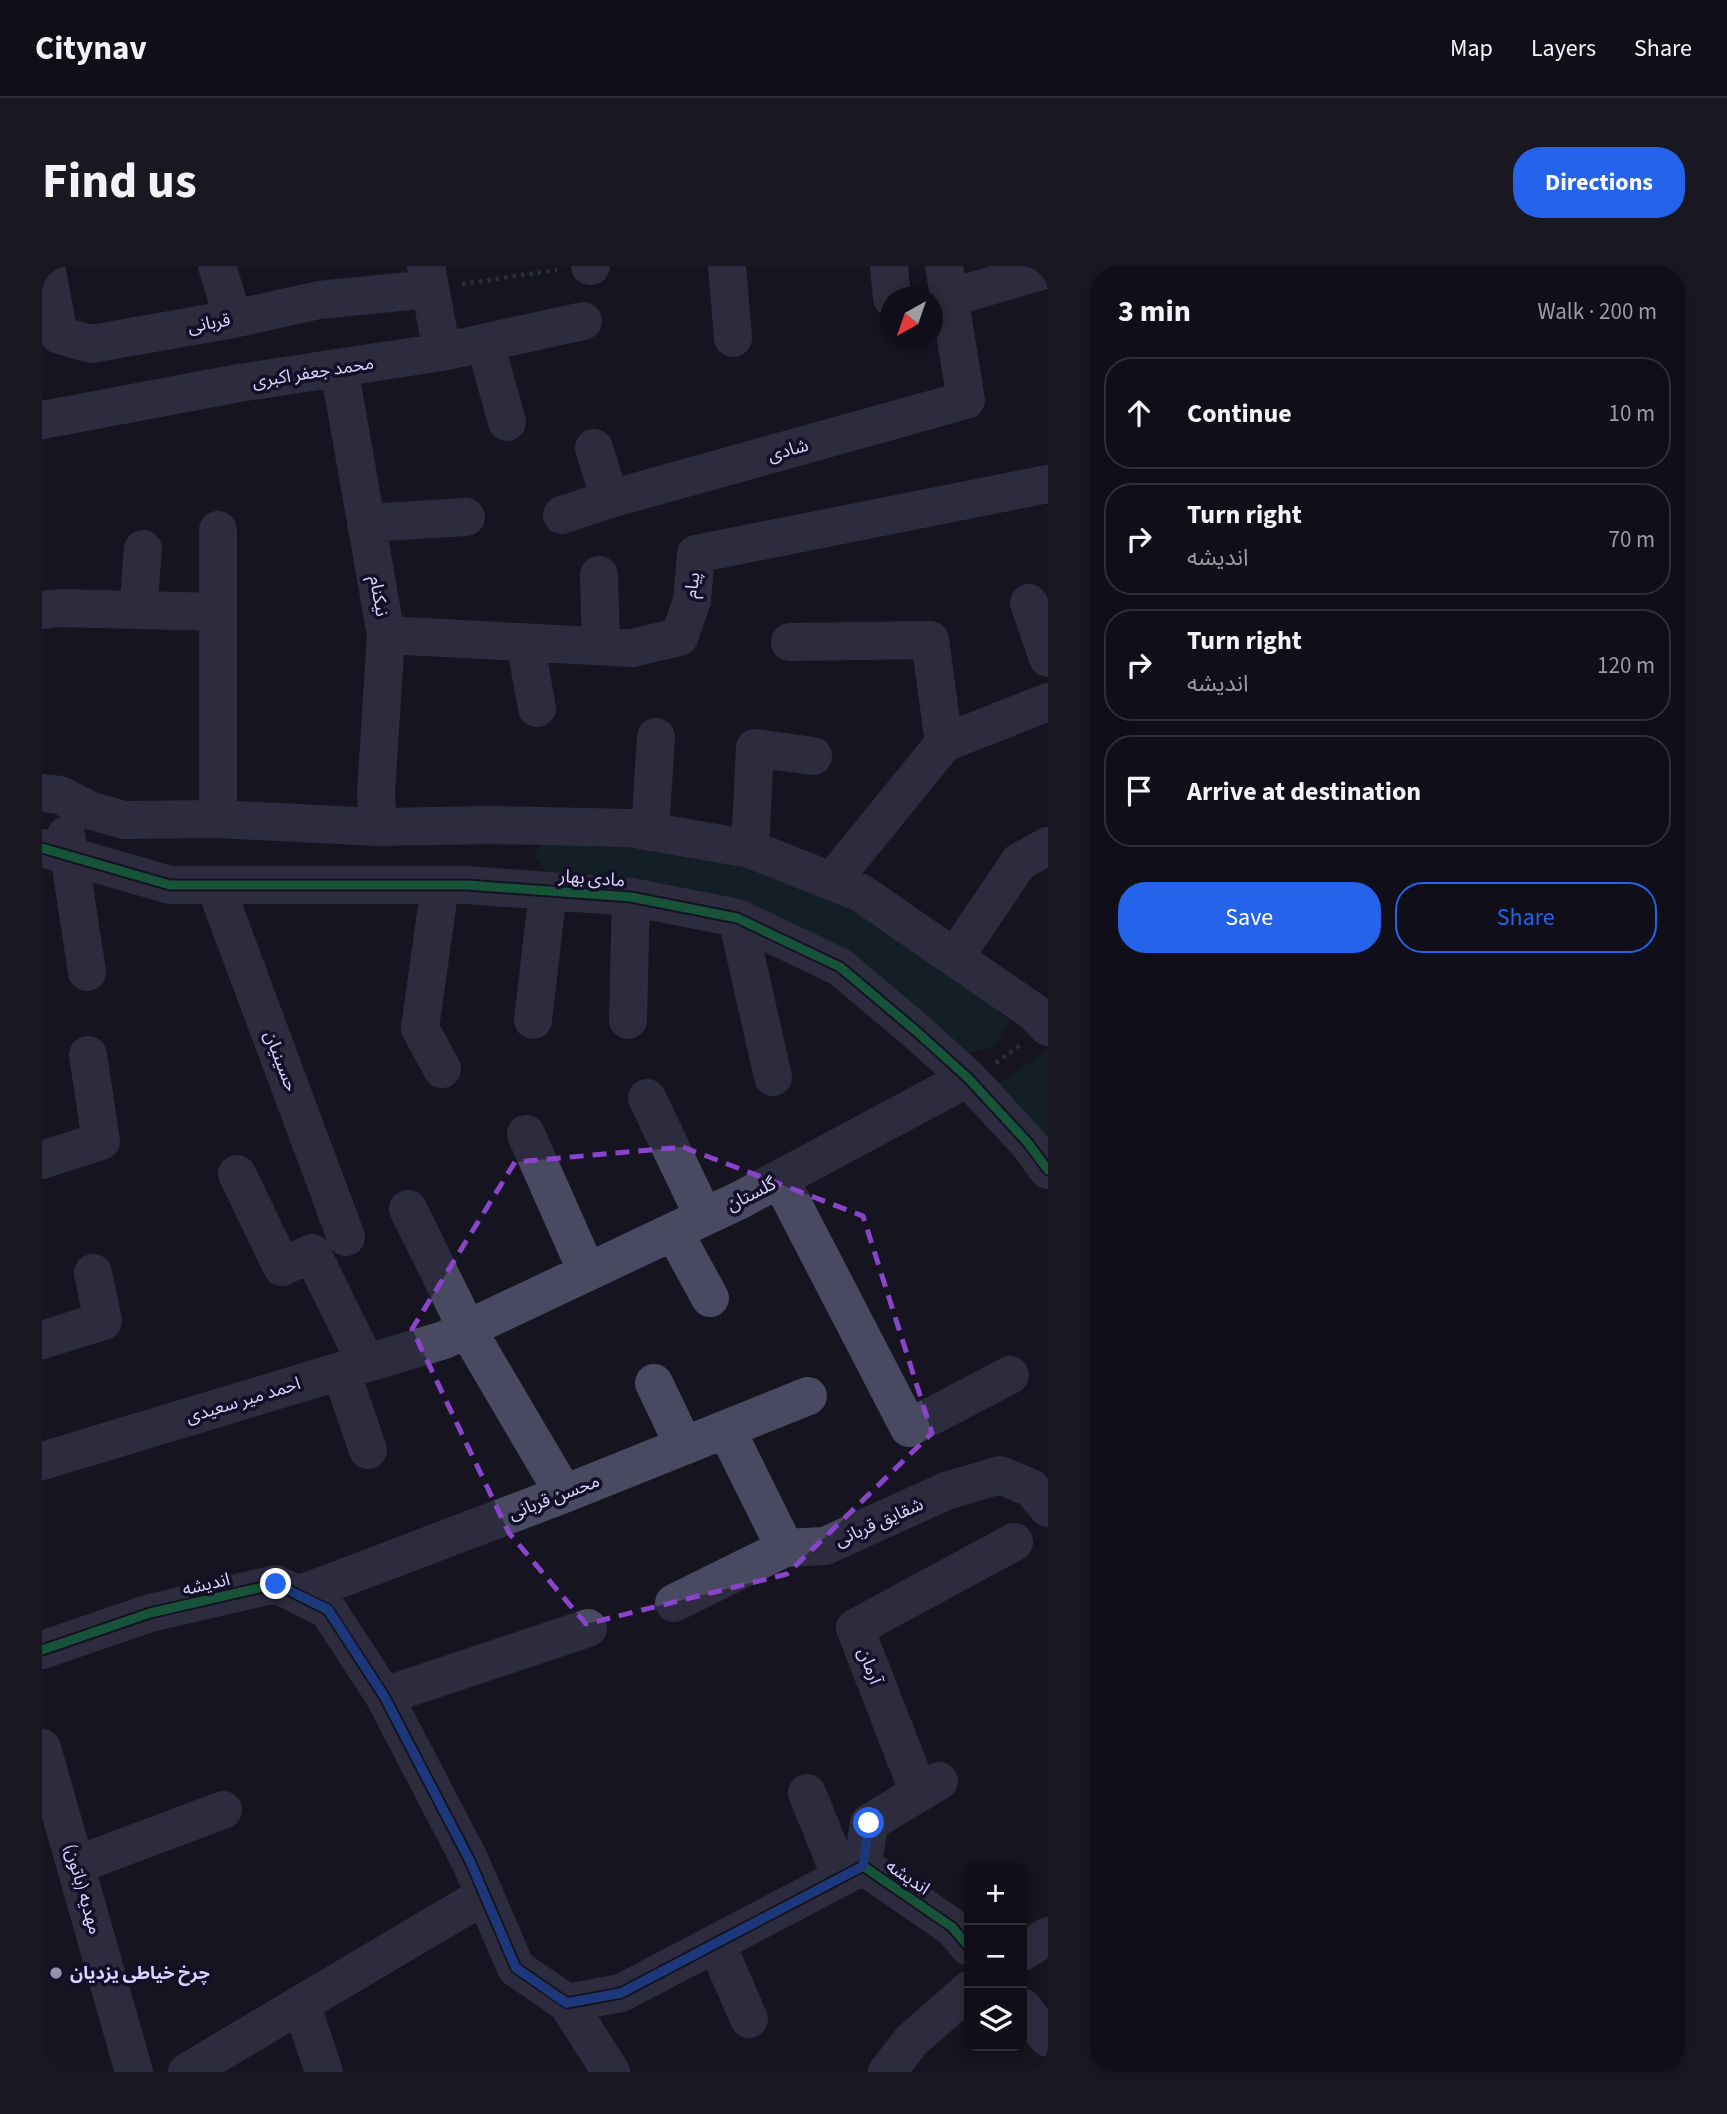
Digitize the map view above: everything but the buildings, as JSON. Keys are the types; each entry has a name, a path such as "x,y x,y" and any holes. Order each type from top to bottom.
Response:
{"street":[{"name":"قربانی","path":"46,266 49,316 60,335 91,344 233,319 428,277"},
{"path":"217,266 233,319"},
{"path":"727,266 733,338"},
{"path":"889,266 891,287"},
{"path":"946,282 1048,270"},
{"path":"428,277 442,352"},
{"name":"شادی","path":"562,514 966,400 946,282"},
{"name":"محمد جعفر اکبری","path":"42,420 239,383 442,352 583,321"},
{"path":"485,343 507,422"},
{"name":"نیکنام","path":"339,368 386,635 376,793 378,827"},
{"path":"594,448 610,499"},
{"name":"پیام","path":"386,635 632,648 679,637 692,601 696,554 1048,484"},
{"path":"366,523 466,517"},
{"path":"218,530 218,819"},
{"path":"138,610 143,549"},
{"path":"599,575 601,646"},
{"path":"1029,603 1048,657"},
{"path":"42,610 59,608 218,612"},
{"path":"790,642 930,640 944,743"},
{"path":"525,642 537,708"},
{"path":"832,881 944,743 1048,702"},
{"path":"650,832 656,737"},
{"path":"750,849 755,748 813,756"},
{"path":"87,972 56,852 51,794 89,810 124,820 218,819 378,827 630,828 750,849 862,892 1035,1013 1047,1027"},
{"path":"955,957 1019,862 1048,846"},
{"name":"مادی بهار","path":"56,852 170,885 440,885 548,891 631,897 737,918 840,967 968,1078 1048,1170"},
{"name":"حسینیان","path":"215,885 346,1237"},
{"path":"440,885 420,1028 442,1069"},
{"path":"533,1020 548,891"},
{"path":"628,1020 631,897"},
{"path":"737,918 772,1077"},
{"path":"42,1160 101,1141 89,1055"},
{"name":"گلستان","path":"455,1334 689,1225 968,1078"},
{"path":"647,1098 710,1298"},
{"path":"526,1134 587,1272"},
{"path":"237,1174 282,1267 313,1253 353,1367 368,1450"},
{"path":"780,1179 909,1428 1010,1375"},
{"path":"408,1209 455,1334 564,1494"},
{"path":"42,1340 103,1321 93,1273"},
{"name":"احمد میر سعیدی","path":"42,1461 455,1334"},
{"path":"654,1383 684,1446"},
{"name":"محسن قربانی","path":"298,1595 564,1494 808,1396"},
{"path":"674,1603 785,1548 726,1429"},
{"name":"شقایق قربانی","path":"785,1548 825,1546 946,1491 1000,1475 1031,1488 1048,1508"},
{"name":"آرمان","path":"852,1872 869,1823 929,1787 855,1628 1014,1542"},
{"name":"اندیشه","path":"42,1650 150,1613 276,1584 328,1609 384,1696 470,1861 516,1968 566,2003"},
{"path":"384,1696 588,1628"},
{"name":"مهدیه (باتون)","path":"42,1748 63,1853 134,2072"},
{"path":"611,2072 566,2003 621,1993 852,1872 807,1793"},
{"path":"63,1853 223,1811"},
{"name":"اندیشه","path":"852,1872 952,1927 964,1941"},
{"path":"187,2072 485,1895"},
{"path":"1027,1949 1048,1936"},
{"path":"716,1943 749,2019"},
{"path":"887,2072 912,2040 964,1994"},
{"path":"301,2004 324,2072"},
{"path":"1027,2013 1048,2038"}],"path":[{"path":"428,277 498,278 590,266"},
{"path":"968,1078 999,1061 1047,1027"}],"highlighted area":[{"path":"683,1147 863,1216 932,1433 787,1574 586,1624 509,1533 412,1329 515,1162"}],"green space":[{"path":"552,826 768,873 867,917 969,986 1010,1022 993,1047 967,1053 699,891 623,877 547,872 534,856"},
{"path":"1048,1050 1048,1146 998,1084"}],"cycle path":[{"path":"42,848 170,885 467,885 631,897 737,918 840,967 968,1078 1028,1143 1048,1170"},
{"path":"42,1650 150,1613 276,1584 328,1610 384,1696 470,1861 516,1968 567,2003 621,1993 863,1866 952,1927 964,1941"}],"place":[{"name":"چرخ خیاطی یزدیان","path":"56,1973"}],"route":[{"path":"276,1584 328,1609 384,1696 470,1861 516,1968 566,2003 621,1993 863,1866 869,1823"}]}
